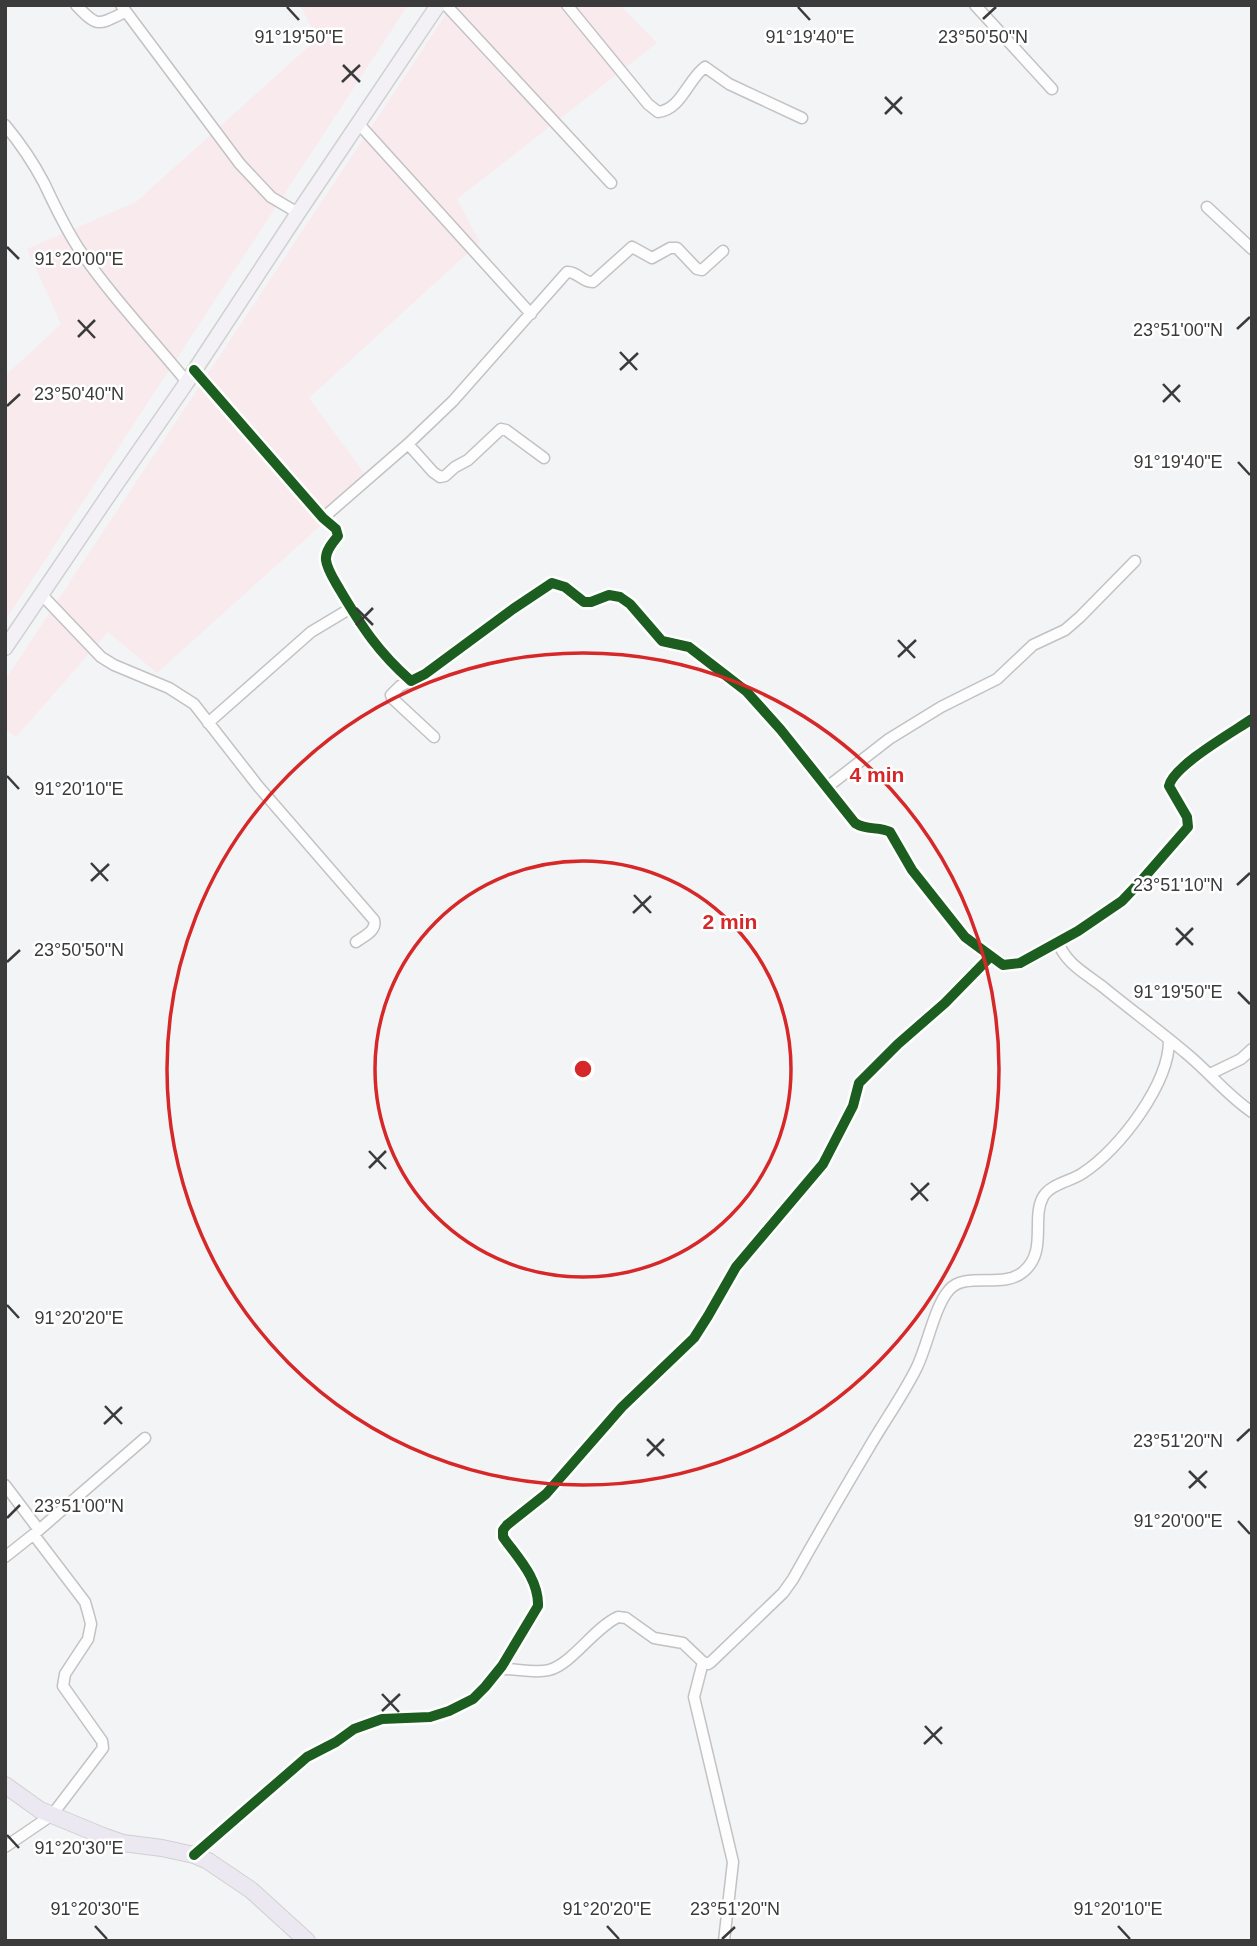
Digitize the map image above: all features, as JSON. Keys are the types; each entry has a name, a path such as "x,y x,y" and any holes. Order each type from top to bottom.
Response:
{"highway":[{"path":"5,1785 40,1810 123,1843 194,1855 221,1868 271,1906 307,1941"}],"main road":[{"path":"5,648 191,376 438,5"}],"street":[{"path":"76,5 94,22 100,23 123,8 240,164 271,197 298,213"},
{"path":"446,5 611,183"},
{"path":"567,5 657,112 663,112 679,99 705,67 729,84 802,118"},
{"path":"975,5 1052,89"},
{"path":"358,123 531,314"},
{"path":"5,125 24,148 44,183 58,216 113,295 306,496 323,519 333,524 338,536 328,550 326,559 334,579 369,638 389,662 411,681"},
{"path":"1208,206 1252,249"},
{"path":"323,519 453,401 567,272 572,272 587,282 593,282 632,247 652,258 670,248 677,248 699,271 723,251"},
{"path":"408,444 440,477 446,476 468,460 501,429 544,458"},
{"path":"826,788 889,739 941,707 998,679 1030,648 1072,625 1135,561"},
{"path":"434,737 392,698 393,691 425,674 552,583 565,587 584,602 615,595 629,604 662,641 689,647 746,691 859,826 890,832 912,870 965,937 1003,965 1020,963 1100,917 1122,901 1186,830 1188,823 1184,810 1169,786 1171,778 1188,763 1252,719"},
{"path":"41,594 100,657 169,688 194,704 258,786 374,920 373,930 356,942"},
{"path":"208,723 311,632 351,608"},
{"path":"1058,942 1079,971 1169,1039 1210,1074 1233,1099 1252,1112"},
{"path":"194,1855 307,1758 354,1729 382,1719 430,1717 473,1699 500,1668 538,1606 534,1582 503,1537 503,1530 546,1494 622,1407 694,1338 736,1266 822,1164 853,1105 859,1083 990,957"},
{"path":"500,1668 545,1671 556,1667 618,1617 626,1618 654,1638 679,1641 706,1664 711,1662 783,1593 793,1579 917,1368 943,1299 950,1289 959,1282 1010,1279 1024,1272 1032,1261 1039,1237 1039,1207 1043,1196 1084,1173 1135,1121 1151,1098 1162,1073 1169,1052 1169,1039"},
{"path":"1210,1074 1241,1059 1252,1049"},
{"path":"5,1557 145,1438"},
{"path":"5,1485 85,1602 91,1624 88,1639 65,1674 63,1686 102,1741 103,1748 52,1815 5,1847"},
{"path":"703,1662 694,1697 733,1862 724,1941"}],"shaded area":[{"path":"300,5 408,5 5,621 5,376 61,324 27,249 136,202 317,39"},
{"path":"452,5 620,5 657,43 457,199 480,242 309,398 370,481 157,673 108,632 16,737 5,729 5,680"}],"cycle path":[{"path":"194,370 323,518 336,529 338,536 326,557 330,572 371,638 411,681 425,674 552,583 565,587 584,602 609,595 620,597 630,604 662,641 689,647 746,691 781,730 855,823 890,832 912,870 965,937 1003,965 1020,963 1078,931 1122,901 1188,827 1187,817 1169,786 1173,778 1192,759 1252,719"},
{"path":"194,1855 307,1757 354,1729 382,1719 430,1717 449,1711 473,1699 485,1687 502,1666 538,1606 531,1578 503,1537 503,1530 546,1494 622,1407 694,1338 736,1267 823,1164 853,1106 859,1083 990,957"}]}
